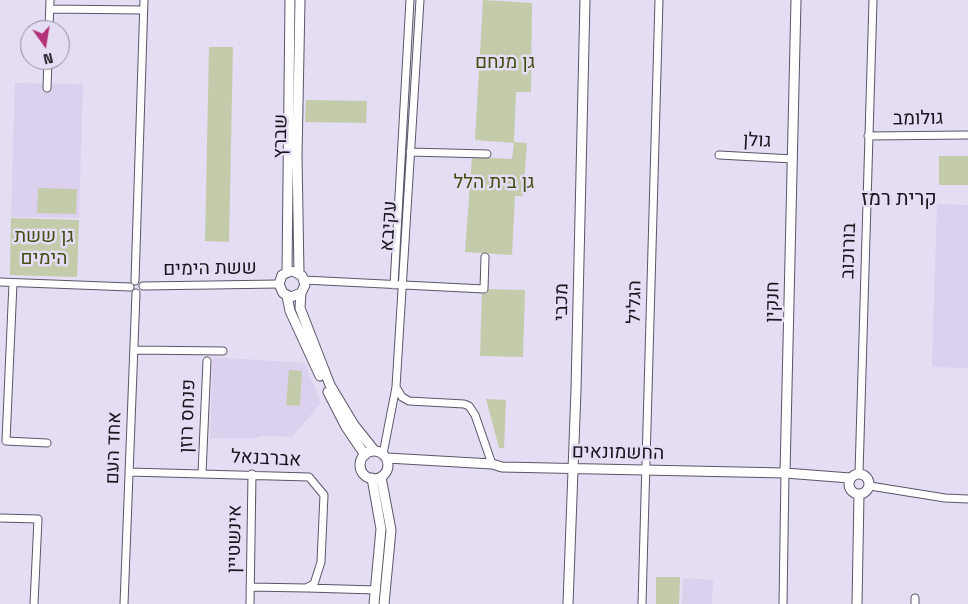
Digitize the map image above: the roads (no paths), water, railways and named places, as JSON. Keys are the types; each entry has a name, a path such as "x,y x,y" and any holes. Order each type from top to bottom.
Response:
{"street":[{"path":"49,20 50,0"},
{"path":"0,282 133,284 140,282 143,286 140,292 136,293 131,290 133,284 144,0"},
{"name":"שברץ","path":"286,272 290,0"},
{"name":"שברץ","path":"300,0 297,156 302,277"},
{"name":"עקיבא","path":"385,456 396,387 398,285 410,0"},
{"name":"עקיבא","path":"398,285 410,152 420,0"},
{"name":"מכבי","path":"568,604 586,0"},
{"name":"הגליל","path":"642,604 659,0"},
{"name":"חנקין","path":"784,604 785,473 796,0"},
{"name":"בורוכוב","path":"859,473 873,0"},
{"path":"50,9 143,10"},
{"path":"47,88 48,70"},
{"name":"גולומב","path":"868,136 968,135"},
{"path":"410,152 487,154"},
{"name":"גולן","path":"720,155 792,159"},
{"path":"364,455 343,422 325,387 290,311 287,296 280,289 280,279 286,272 295,272 302,277 398,285 484,289 485,257"},
{"path":"302,277 304,289 301,293 300,308 330,385 354,425 374,450 385,456 388,469 377,478 367,477 361,469 364,455 374,450"},
{"path":"12,283 6,441 47,443"},
{"name":"ששת הימים","path":"143,286 279,284"},
{"name":"אחד העם","path":"124,604 136,293"},
{"path":"287,296 301,293"},
{"name":"פנחס רוזן","path":"134,350 223,352"},
{"name":"פנחס רוזן","path":"202,473 207,361"},
{"path":"396,387 402,397 409,401 464,404 469,406 475,415 492,464"},
{"name":"החשמונאים","path":"385,456 492,464 502,467 785,473 850,478"},
{"name":"אברבנאל","path":"129,472 308,477 324,495 320,562 314,584 306,588"},
{"path":"859,473 866,476 870,486 866,492 859,494 850,489 850,478 859,473"},
{"name":"אינשטיין","path":"250,604 252,474"},
{"path":"374,604 381,529 377,478"},
{"path":"377,478 391,530 384,604"},
{"path":"870,486 945,498 968,499"},
{"path":"857,604 859,494"},
{"path":"0,518 38,519 34,604"},
{"path":"250,587 376,590"}],"district":[{"name":"קרית רמז","path":"899,200"}],"park label":[{"name":"גן מנחם","path":"505,63"},
{"name":"גן בית הלל","path":"494,183"},
{"name":"גן ששת הימים","path":"44,248"}]}
